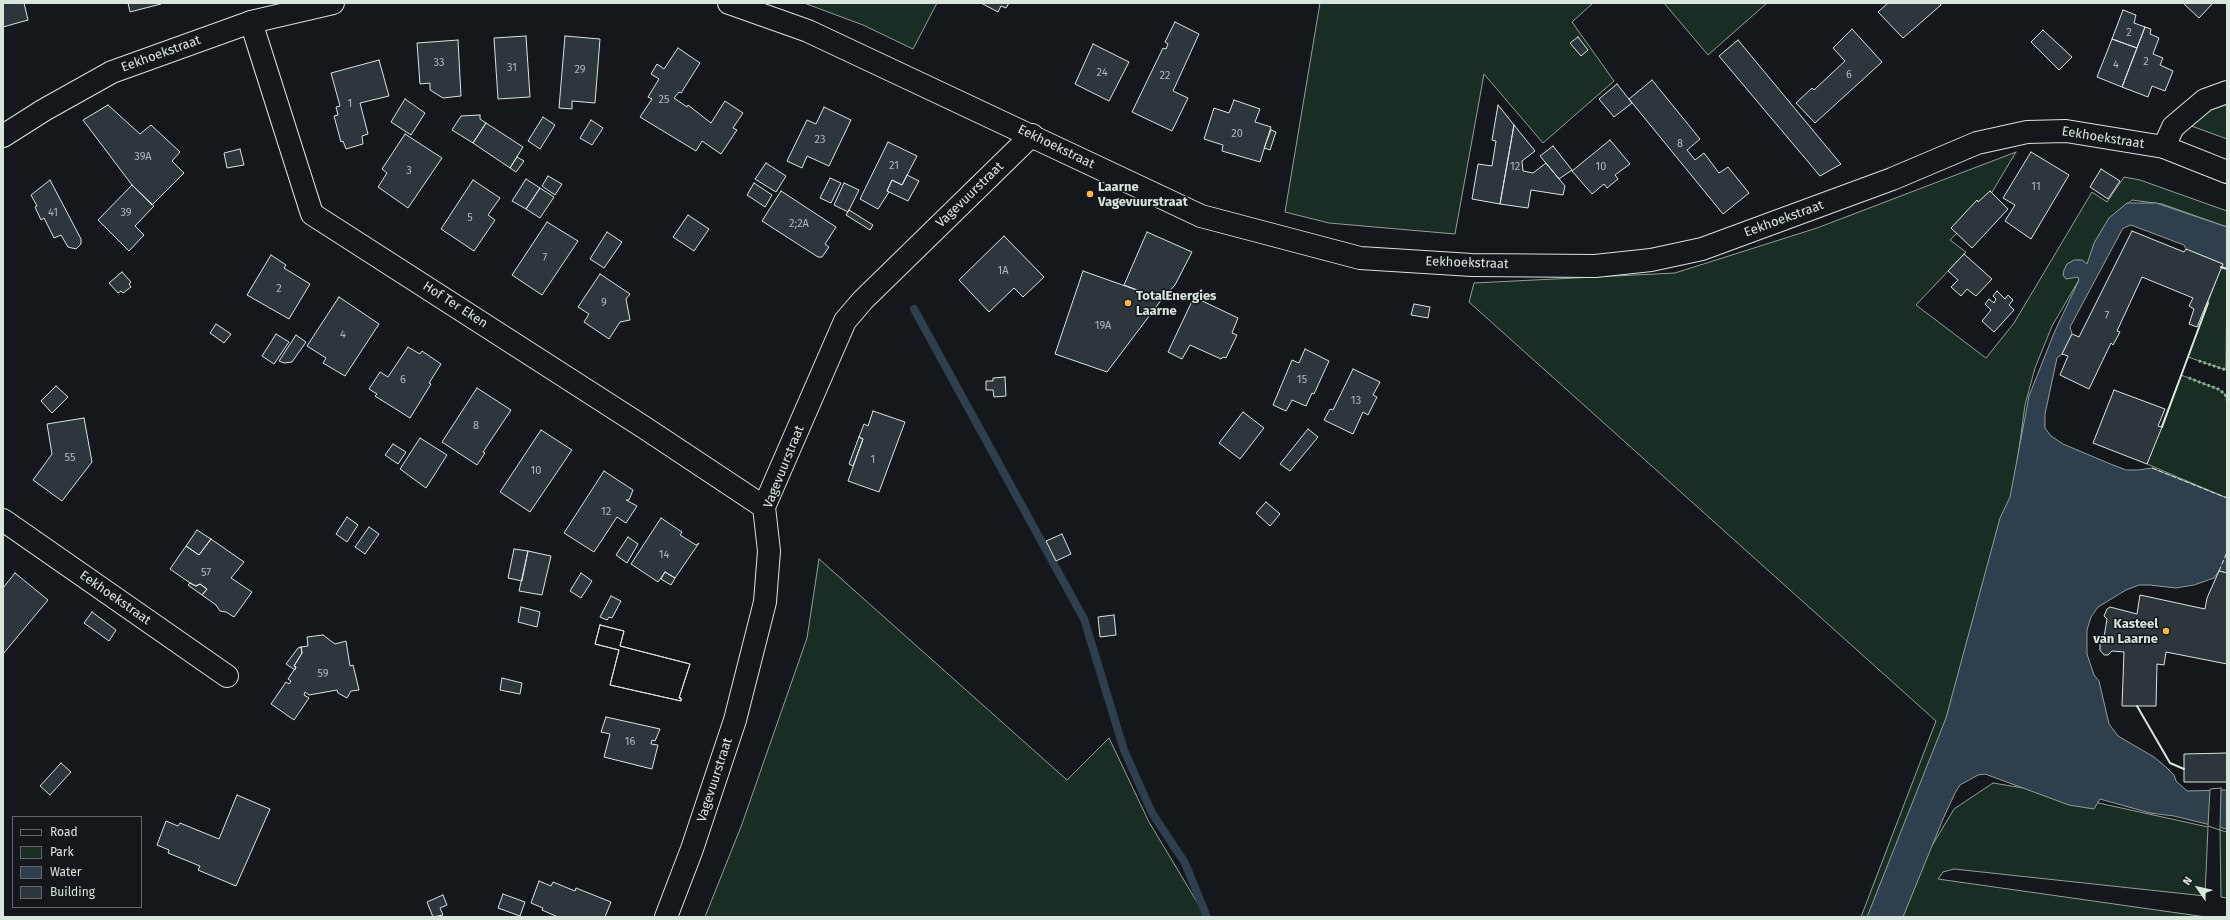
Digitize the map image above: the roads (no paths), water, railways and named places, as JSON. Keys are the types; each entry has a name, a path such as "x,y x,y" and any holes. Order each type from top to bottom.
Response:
{"street":[{"name":"Eekhoekstraat","path":"3,136 44,110 112,72 179,46 252,22 333,3"},
{"name":"Eekhoekstraat","path":"729,3 808,31 1032,135 1201,216 1360,258 1472,265 1595,266 1652,260 1702,248 1892,179 1977,143 2027,132 2066,131 2164,147 2227,172"},
{"name":"Hof Ter Eken","path":"252,22 312,214 632,419 764,507"},
{"path":"2164,147 2173,127 2205,100 2227,92"},
{"name":"Vagevuurstraat","path":"666,917 692,849 735,720 765,602 769,551 764,507 845,320 863,300 1032,135"},
{"name":"Eekhoekstraat","path":"3,520 226,676"}],"water":[{"path":"2127,203 2156,203 2227,227 2227,269 2221,267 2223,264 2186,249 2184,245 2131,225 2123,228 2070,327 2072,334 2062,354 2057,358 2045,414 2045,428 2051,436 2063,444 2126,470 2152,468 2227,498 2227,573 2219,571 2214,578 2194,585 2176,588 2139,585 2126,590 2098,607 2091,617 2087,630 2087,654 2094,675 2099,681 2109,724 2118,736 2154,757 2174,775 2176,781 2187,791 2227,790 2227,829 2174,816 2150,813 2100,799 2094,809 2069,805 1985,774 1978,775 1960,785 1955,793 1903,917 1867,917 1946,718 2000,518 2010,497 2029,396 2054,333 2079,280 2078,277 2066,279 2063,275 2064,270 2067,264 2074,260 2082,260 2087,264 2094,243 2109,218"}],"waterway":[{"path":"914,309 1084,619 1124,750 1152,813 1185,863 1207,917"}],"place":[{"name":"Laarne Vagevuurstraat","path":"1090,194"},
{"name":"TotalEnergies Laarne","path":"1128,303"},
{"name":"Kasteel van Laarne","path":"2166,631"}]}
